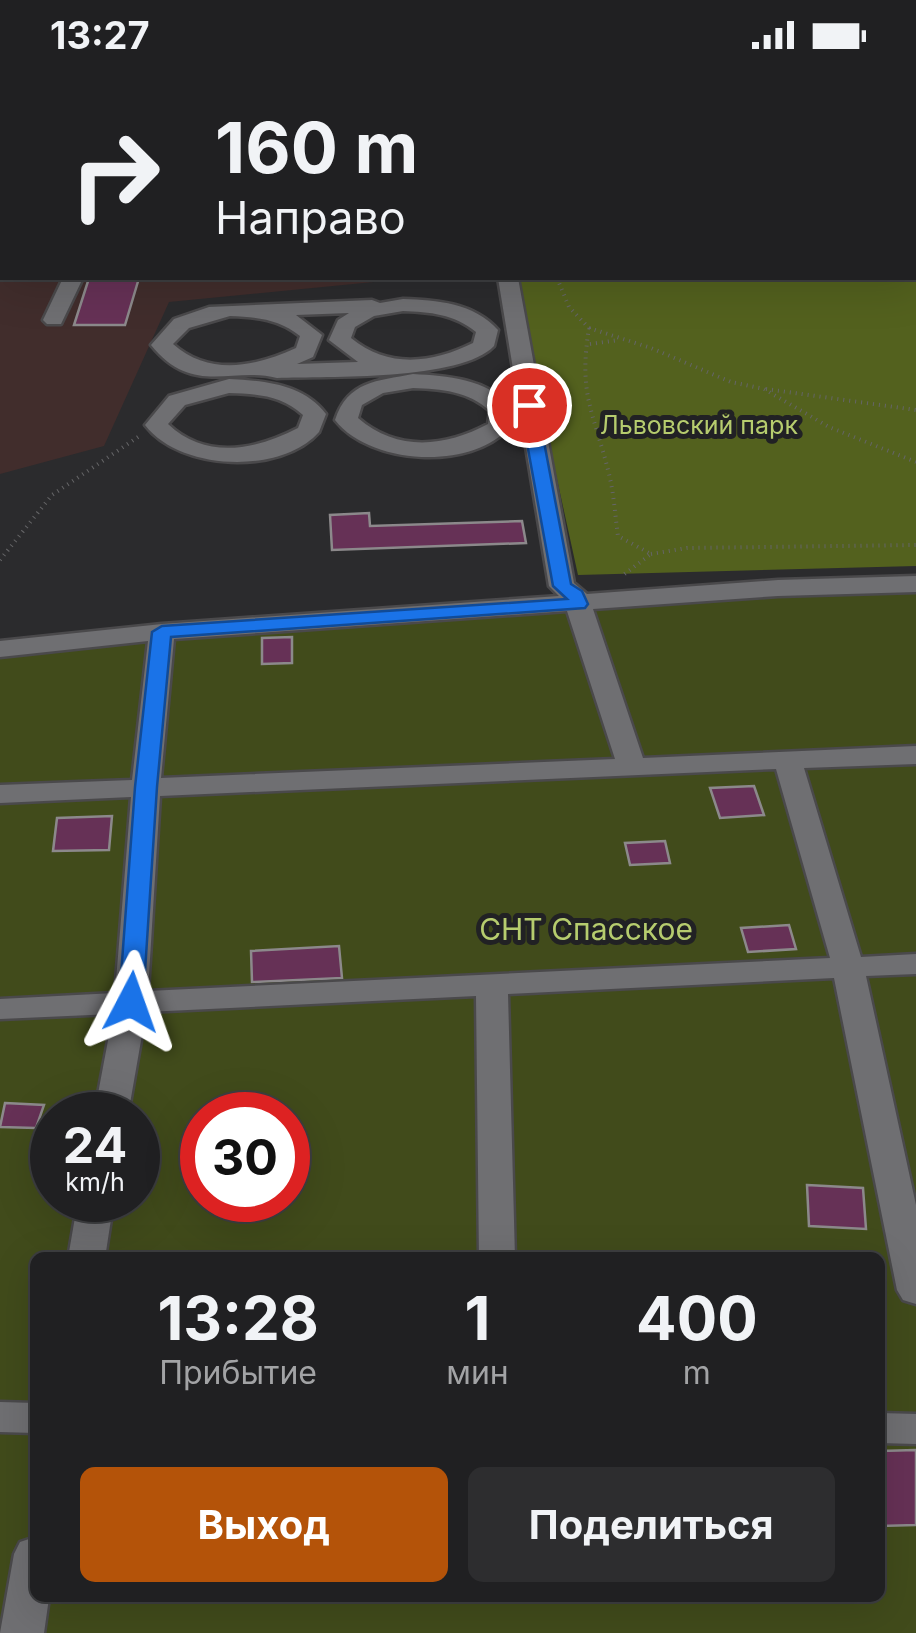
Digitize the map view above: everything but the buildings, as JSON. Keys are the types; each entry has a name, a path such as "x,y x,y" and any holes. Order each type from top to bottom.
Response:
{"street":[{"path":"54,320 72,280"},
{"path":"508,280 562,586 575,595 632,768"},
{"path":"346,420 362,437 409,449 436,450 475,442 499,427 502,409 485,393 354,355 340,340 345,324 403,305"},
{"path":"346,420 352,402 376,388 426,374 460,359 483,346 487,330 471,316 440,306 230,310 195,316 170,329 162,346 174,360 189,366 244,372 426,374"},
{"path":"230,310 268,312 297,321 311,335 305,352 280,365 244,372"},
{"path":"308,432 315,414 300,398 268,387 229,386 191,393 164,407 156,425 169,442 201,454 243,456 282,448 308,432 346,420"},
{"path":"0,649 162,632 778,588 916,584"},
{"path":"115,1092 131,1002 146,787 162,632"},
{"path":"0,794 916,756"},
{"path":"788,762 848,967 916,1290"},
{"path":"0,1009 916,964"},
{"path":"492,985 497,1252"},
{"path":"87,1252 92,1222"},
{"path":"0,1417 30,1418"},
{"path":"885,1428 916,1429"},
{"path":"22,1633 30,1584"}],"path":[{"path":"558,280 569,306 589,328 651,348 731,382 916,410"},
{"path":"589,328 583,364 587,408 612,485 618,536 651,554"},
{"path":"589,344 622,340"},
{"path":"764,389 829,427 916,462"},
{"path":"0,560 24,522 70,480 132,446 164,407"},
{"path":"612,584 651,554 687,548 916,545"}],"shaded area":[{"path":"0,280 394,280 169,302 104,446 0,474"}],"green space":[{"name":"Львовский парк","path":"513,280 916,280 916,566 578,575"},
{"name":"СНТ Спасское","path":"916,580 916,1633 0,1633 0,651"}],"route":[{"path":"131,1002 146,787 162,632 578,604 575,595 562,586 529,405"}]}
